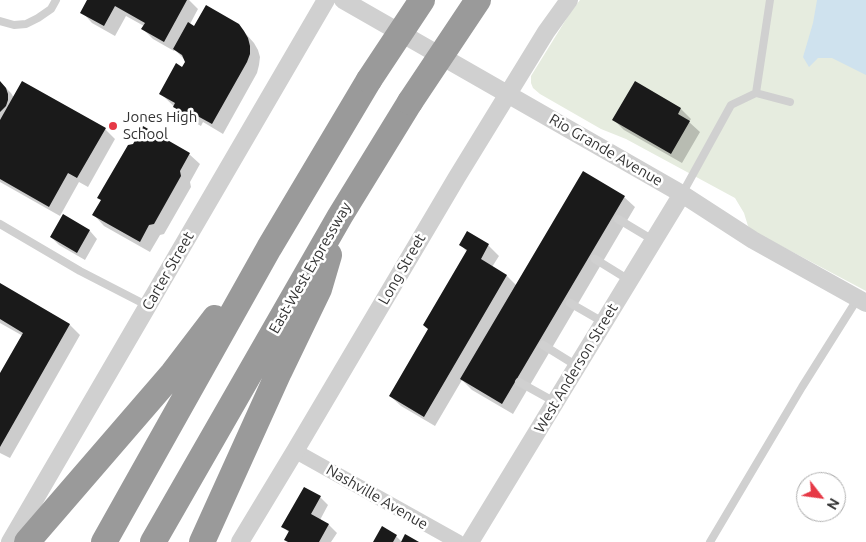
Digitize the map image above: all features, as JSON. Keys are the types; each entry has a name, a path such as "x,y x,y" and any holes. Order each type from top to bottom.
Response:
{"highway":[{"path":"104,542 270,248 369,80 422,0"},
{"name":"East-West Expressway","path":"153,542 340,216 410,102 478,0"},
{"path":"202,542 275,380 320,289 340,216"},
{"path":"27,542 173,373 270,248"}],"street":[{"name":"Carter Street","path":"10,542 326,0"},
{"name":"Rio Grande Avenue","path":"344,0 682,194 753,240 862,301"},
{"name":"Long Street","path":"244,540 456,177 546,32 569,0"},
{"name":"West Anderson Street","path":"470,542 682,194"},
{"name":"Nashville Avenue","path":"295,451 458,542"}],"lane":[{"path":"0,20 14,25 26,24 51,9 56,0"},
{"path":"756,93 770,0"},
{"path":"682,194 731,105 756,93 790,102"},
{"path":"618,220 653,240"},
{"path":"0,224 80,271 148,306"},
{"path":"595,259 629,280"},
{"path":"710,542 802,387 862,301"},
{"path":"570,303 603,322"},
{"path":"543,346 577,366"},
{"path":"519,382 555,402"}],"shaded area":[{"path":"580,0 866,0 866,291 753,231 748,226 744,213 735,198 626,139 601,129 540,94 533,88 531,76"}],"water":[{"path":"817,0 866,0 866,75 832,58 818,58 809,67 803,57 813,23"}],"building":[{"path":"87,0 187,0 164,42 141,29 145,23 115,6 104,26 80,13"},
{"path":"206,5 239,24 248,38 250,46 247,62 212,124 192,113 190,116 173,107 175,103 159,94 176,63 182,67 185,62 182,55 173,49 188,22 194,26"},
{"path":"0,81 6,88 8,100 6,106 0,112"},
{"path":"22,81 106,128 77,178 68,173 49,207 0,179 0,120"},
{"path":"635,81 681,108 678,114 690,121 671,154 612,120"},
{"path":"143,126 190,153 180,171 181,176 154,224 149,225 140,242 92,215 101,200 97,198 128,145 133,144"},
{"path":"583,171 625,196 502,404 460,379"},
{"path":"63,214 90,230 77,253 50,237"},
{"path":"467,231 489,244 481,259 507,275 424,417 389,396 428,329 423,325 467,250 459,245"},
{"path":"0,283 70,324 0,447 0,373 23,333 0,319"},
{"path":"304,487 321,496 311,514 329,524 319,542 288,542 284,540 289,531 281,527"},
{"path":"382,526 397,535 393,542 373,542"},
{"path":"405,534 419,542 401,542"}],"place":[{"name":"Jones High School","path":"113,126"}]}
